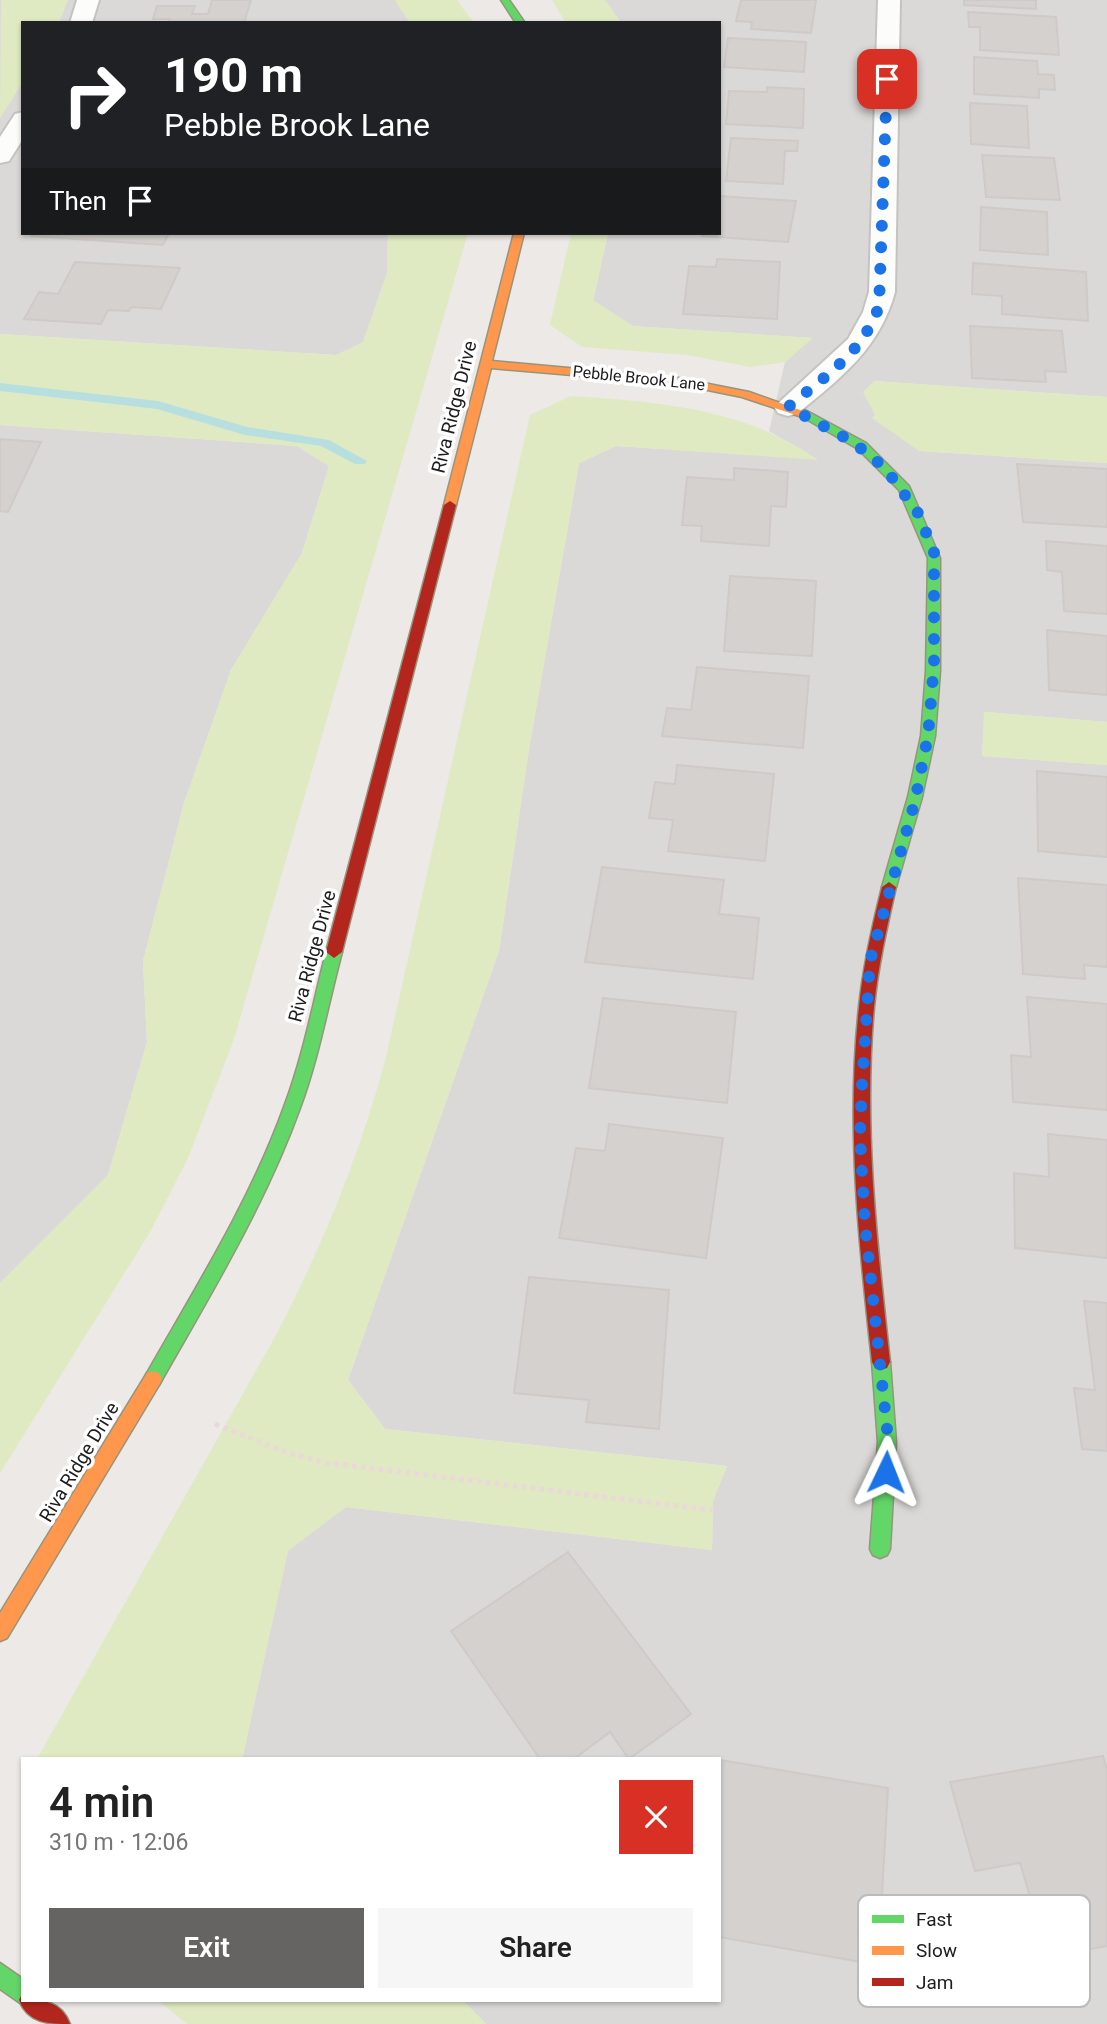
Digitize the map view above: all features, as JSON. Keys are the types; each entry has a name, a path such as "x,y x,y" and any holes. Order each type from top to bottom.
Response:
{"street":[{"path":"82,21 88,0"},
{"path":"505,0 520,21"},
{"path":"788,407 852,353 870,329 879,306 882,292 889,0"},
{"path":"0,156 21,122"},
{"name":"Riva Ridge Drive","path":"0,1631 170,1351 230,1245 280,1139 321,1008 519,235"},
{"name":"Pebble Brook Lane","path":"487,364 689,381 742,391 788,407 853,442 885,468 918,513 934,552 934,665 928,736 915,801 870,961 862,1085 860,1136 865,1224 887,1429 880,1549"},
{"path":"0,1974 21,1992"},
{"path":"32,2002 59,2024"}],"path":[{"path":"215,1424 291,1454 328,1463 718,1511"}],"shaded area":[{"path":"0,0 395,0 409,21 21,21 21,235 388,235 387,273 363,343 336,355 0,334"},
{"path":"605,0 1107,0 1107,397 874,381 919,451 1107,463 1107,722 985,712 982,756 1107,765 1107,2024 486,2024 464,2002 721,2002 721,1757 242,1757 288,1550 346,1507 712,1550 713,1500 727,1466 385,1429 348,1380 499,951 529,749 579,463 616,446 817,459 769,431 785,362 812,338 632,326 593,301 608,235 721,235 721,21 620,21"},
{"path":"0,425 297,446 329,466 302,553 231,670 184,803 143,961 147,1042 108,1175 0,1283"}],"green space":[{"path":"1,0 68,0 60,21 21,21 21,85 0,118"},
{"path":"395,0 457,0 473,21 409,21"},
{"path":"552,0 605,0 620,21 565,21"},
{"path":"388,235 467,235 234,1039 188,1158 150,1232 0,1473 0,1283 108,1175 147,1042 143,961 184,803 231,670 302,553 329,466 297,446 0,425 0,334 336,355 363,342 387,273"},
{"path":"571,235 608,235 593,300 633,326 813,338 785,362 751,367 687,355 582,347 550,325"},
{"path":"874,381 1107,397 1107,463 919,451 872,418 875,415 863,392"},
{"path":"571,396 669,405 731,418 761,429 818,460 616,446 579,463 529,749 499,951 348,1380 385,1429 727,1466 713,1500 712,1550 346,1507 288,1551 242,1757 38,1757 276,1335 309,1269 338,1201 385,1061 530,415"},
{"path":"984,712 1107,722 1107,765 982,756"},
{"path":"160,2002 464,2002 486,2024 187,2024"}],"building":[{"path":"212,0 251,0 245,21 153,19 157,6 195,6 192,14 208,14"},
{"path":"741,0 816,0 811,33 751,29 752,22 736,21"},
{"path":"964,0 1036,0 1036,9 964,5"},
{"path":"968,12 1056,17 1059,55 980,50 980,27 969,27"},
{"path":"728,38 806,42 804,72 724,67"},
{"path":"974,57 1037,61 1038,74 1054,75 1055,90 1039,89 1039,98 974,94"},
{"path":"767,87 804,89 803,128 726,124 729,91 767,92"},
{"path":"970,103 1027,106 1029,148 971,144"},
{"path":"731,138 798,141 797,151 785,151 783,184 726,181"},
{"path":"982,155 1054,158 1060,200 986,197"},
{"path":"721,196 796,201 788,242 702,236 721,235"},
{"path":"981,207 1047,212 1048,255 980,250"},
{"path":"32,235 168,235 163,245"},
{"path":"717,259 780,262 777,319 683,314 689,266 716,267"},
{"path":"75,262 180,268 161,309 131,307 129,311 108,310 101,324 24,319 39,292 58,294"},
{"path":"973,263 1086,272 1088,321 1002,314 1002,296 972,294"},
{"path":"970,326 1062,331 1066,372 1045,371 1046,382 972,378"},
{"path":"0,439 41,442 8,512 0,511"},
{"path":"1017,464 1107,469 1107,527 1023,522"},
{"path":"734,468 788,472 786,507 771,506 769,546 701,541 702,526 682,525 687,477 734,480"},
{"path":"1046,541 1107,546 1107,614 1064,611 1062,572 1047,570"},
{"path":"730,576 816,581 812,656 724,651"},
{"path":"1047,630 1107,636 1107,695 1049,690"},
{"path":"697,667 809,676 803,748 662,736 667,708 691,710"},
{"path":"677,765 774,774 765,861 668,851 673,820 649,818 655,782 675,784"},
{"path":"1037,771 1107,777 1107,857 1038,851"},
{"path":"602,867 724,880 719,914 759,918 753,979 585,962"},
{"path":"1018,878 1107,885 1107,967 1084,965 1085,979 1023,974"},
{"path":"1027,997 1107,1004 1107,1110 1013,1102 1011,1055 1031,1057"},
{"path":"603,998 736,1012 727,1103 589,1088"},
{"path":"609,1124 723,1138 706,1258 559,1238 576,1148 605,1151"},
{"path":"1048,1134 1107,1140 1107,1258 1015,1248 1014,1173 1049,1177"},
{"path":"529,1277 669,1290 659,1429 586,1422 589,1400 514,1393"},
{"path":"1084,1301 1107,1303 1107,1451 1082,1449 1074,1388 1095,1390"},
{"path":"568,1552 691,1714 632,1757 628,1757 610,1732 577,1757 539,1757 451,1631"},
{"path":"1103,1756 1107,1769 1107,1946 1090,1949 1090,1895 1030,1895 1020,1863 975,1871 950,1782"},
{"path":"721,1760 888,1788 882,1895 858,1895 858,1961 721,1937"}],"waterway":[{"path":"0,387 158,405 245,431 324,443 360,461"}],"traffic: fast":[{"path":"505,0 520,21"},
{"path":"805,414 862,446 905,489 934,558 933,671 928,736 915,797 889,887"},
{"path":"153,1379 228,1246 262,1178 292,1108 334,952"},
{"path":"880,1549 887,1442 881,1362"},
{"path":"0,1974 21,1992"}],"traffic: slow":[{"path":"450,505 518,235"},
{"path":"487,364 678,381 745,394 805,414"},
{"path":"0,1631 153,1379"}],"traffic: jam":[{"path":"334,952 450,505"},
{"path":"881,1362 864,1183 862,1065 875,946 889,887"},
{"path":"32,2002 59,2024"}],"route":[{"path":"886,1472 887,1429 861,1174 862,1085 870,961 915,801 928,736 934,665 934,552 928,532 909,497 885,468 853,442 817,420 788,407 852,353 870,329 879,306 882,292 887,79"}]}
